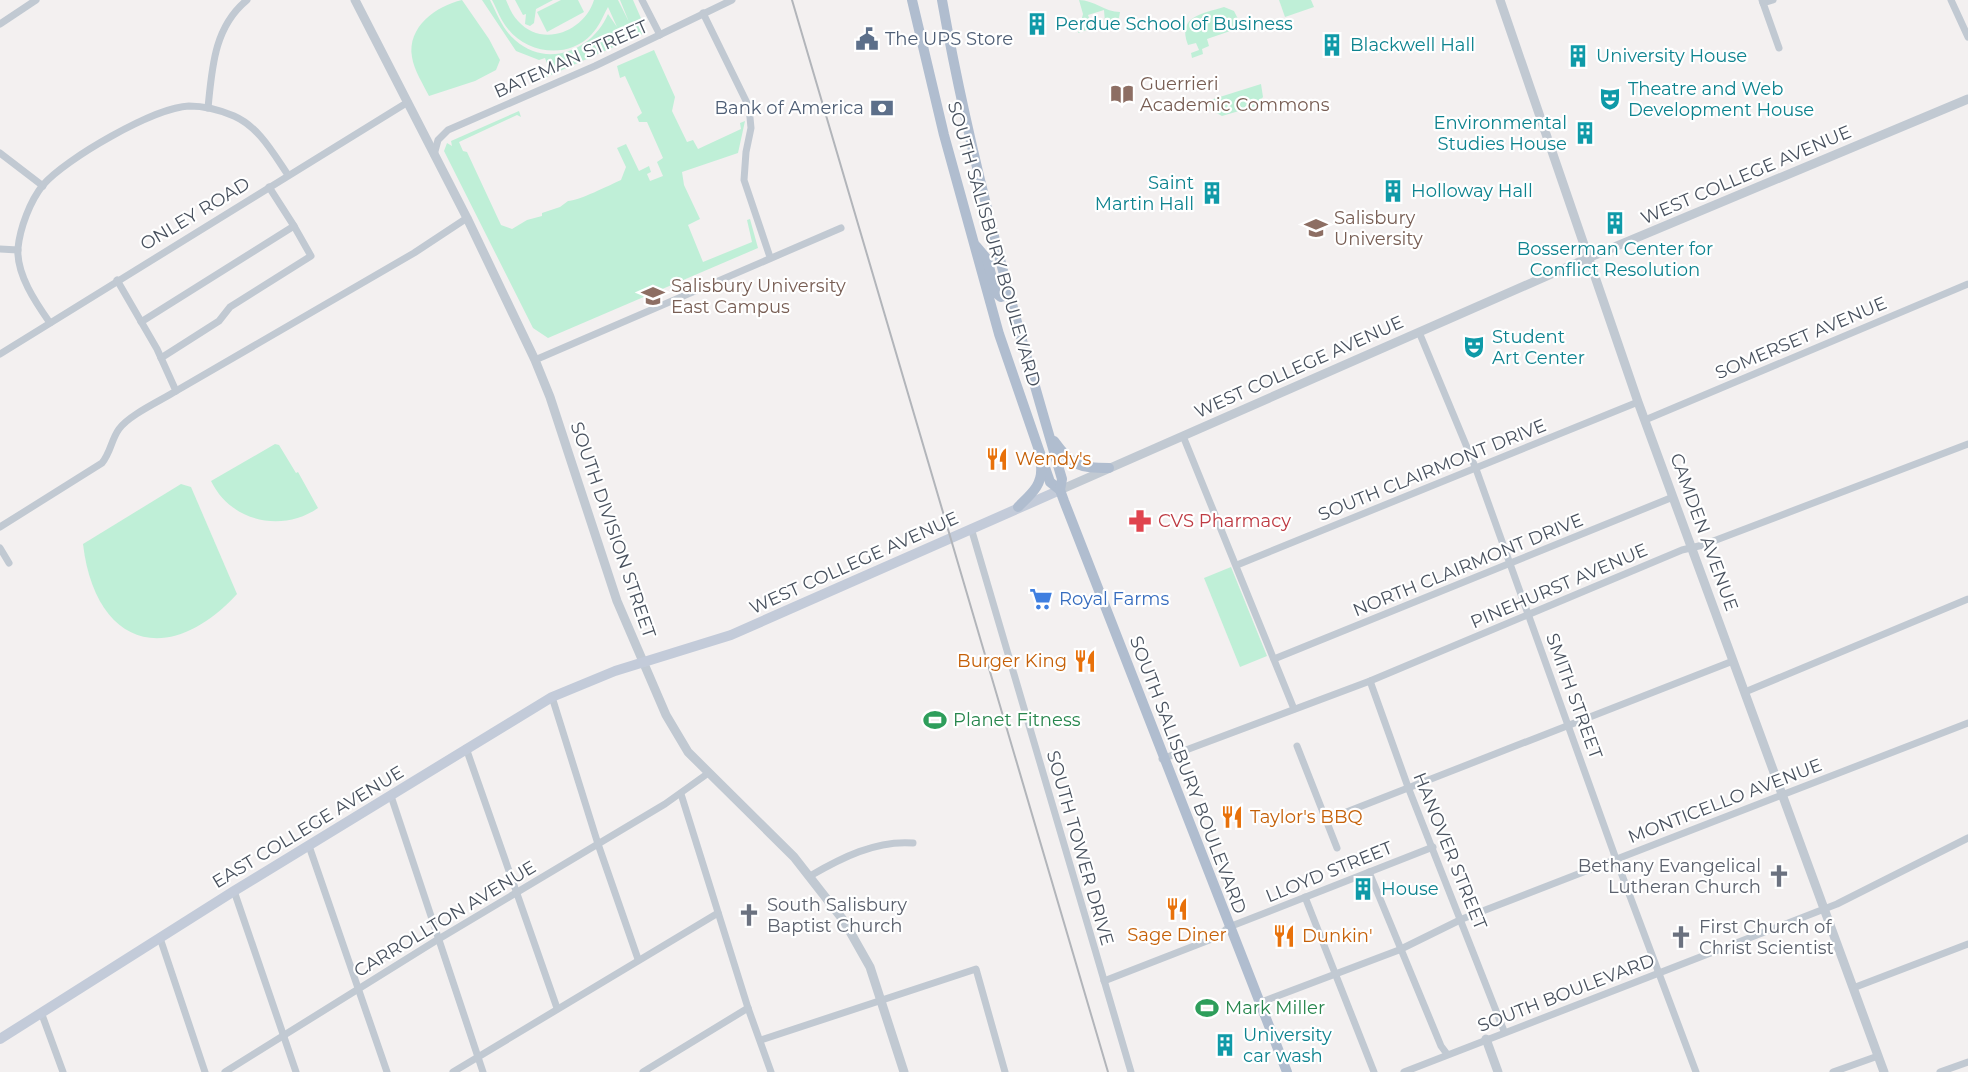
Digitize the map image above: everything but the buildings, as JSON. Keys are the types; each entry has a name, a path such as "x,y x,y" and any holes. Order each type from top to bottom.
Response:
{"main road":[{"name":"SOUTH SALISBURY BOULEVARD","path":"912,0 941,126 999,334 1050,482 1060,490"},
{"name":"SOUTH SALISBURY BOULEVARD","path":"942,0 956,79 1008,295 1062,478 1060,490 1162,759 1287,1072"},
{"path":"974,244 987,259 996,293 1001,297 1008,295"},
{"path":"1049,435 1067,458 1083,468 1109,468"},
{"path":"1018,507 1040,481 1041,456"},
{"name":"WEST COLLEGE AVENUE","path":"643,664 731,635 850,585 971,528 1060,490"},
{"name":"EAST COLLEGE AVENUE","path":"0,1039 234,891 552,697 615,671 643,664"}],"street":[{"path":"0,24 36,0"},
{"path":"208,108 218,40 234,11 247,0"},
{"name":"SOUTH DIVISION STREET","path":"355,0 467,218 535,360 550,397 616,601 666,715 688,752 707,774 794,857 859,945 882,1000 904,1072"},
{"path":"642,0 660,35"},
{"name":"BATEMAN STREET","path":"434,155 438,140 448,130 660,35 732,0"},
{"name":"CAMDEN AVENUE","path":"1500,0 1638,402 1884,1072"},
{"path":"1773,0 1763,2 1779,48"},
{"path":"1951,0 1968,37"},
{"path":"703,13 749,107 751,128 744,180 770,257"},
{"name":"WEST COLLEGE AVENUE","path":"1060,490 1588,258 1968,99"},
{"name":"ONLEY ROAD","path":"0,354 408,102"},
{"path":"50,322 31,291 18,250 24,223 43,186 94,148 162,112 189,106 208,108 235,116 255,130 288,175"},
{"path":"0,153 43,186"},
{"path":"161,358 219,321 230,307 311,256 269,187"},
{"path":"0,527 102,463 110,452 113,438 120,427 176,391 414,253 467,218"},
{"path":"141,322 294,226"},
{"path":"535,360 841,228"},
{"path":"0,249 18,250"},
{"path":"117,280 161,358 176,391"},
{"name":"SOMERSET AVENUE","path":"1645,420 1968,284"},
{"name":"SMITH STREET","path":"1419,332 1476,469 1616,860 1696,1072"},
{"name":"SOUTH CLAIRMONT DRIVE","path":"1237,565 1638,402"},
{"path":"1183,436 1294,709"},
{"name":"PINEHURST AVENUE","path":"1162,759 1370,681 1692,548 1968,444"},
{"name":"NORTH CLAIRMONT DRIVE","path":"1274,659 1674,497"},
{"name":"SOUTH TOWER DRIVE","path":"971,528 1131,1072"},
{"path":"0,548 9,563"},
{"path":"1745,692 1968,599"},
{"path":"1326,820 1733,661"},
{"name":"HANOVER STREET","path":"1370,681 1408,787 1462,919 1504,1031"},
{"path":"552,697 598,844 638,959"},
{"name":"MONTICELLO AVENUE","path":"1259,1003 1400,950 1462,919 1968,723"},
{"path":"1297,746 1337,848"},
{"path":"466,748 557,1008"},
{"path":"707,774 681,794 748,1008 771,1072"},
{"name":"CARROLLTON AVENUE","path":"225,1072 437,940 681,794"},
{"path":"391,796 437,940 483,1072"},
{"name":"SOUTH BOULEVARD","path":"1404,1072 1504,1031 1824,908 1968,838"},
{"path":"810,876 840,858 893,843 913,843"},
{"path":"309,846 387,1072"},
{"name":"LLOYD STREET","path":"1104,981 1217,937 1229,927 1433,847"},
{"path":"1369,872 1441,1046 1447,1054"},
{"path":"234,891 296,1072"},
{"path":"1305,897 1374,1072"},
{"path":"453,1072 718,913"},
{"path":"160,938 205,1072"},
{"path":"1852,988 1966,944 1968,953"},
{"path":"761,1040 976,969 1005,1072"},
{"path":"643,1072 748,1008"},
{"path":"41,1012 63,1072"},
{"path":"1486,1039 1497,1072"},
{"path":"1833,1072 1878,1056"},
{"path":"1940,1072 1968,1062"}],"green space":[{"path":"462,0 489,39 500,60 496,70 475,81 429,96 413,62 414,36 419,27 433,13"},
{"path":"482,0 490,0 504,27 515,40 528,49 541,53 555,54 580,46 601,27 608,14 617,27 608,7 596,29 582,43 571,48 548,50 526,44 516,37 503,22 492,0 506,0 514,16 528,29 539,34 550,35 561,33 581,21 594,0 618,0 629,22 620,0 633,0 647,32 542,79 539,73 549,69 545,58 539,60 516,51"},
{"path":"515,0 553,0 536,9 534,23 530,26 525,24 526,14 523,15"},
{"path":"561,0 578,0 584,12 547,32 537,12"},
{"path":"1079,0 1120,12 1119,18 1105,23 1104,10 1088,15 1092,26 1098,26 1078,33 1083,14"},
{"path":"1279,0 1311,0 1314,7 1285,17"},
{"path":"1224,7 1234,11 1242,27 1207,39 1209,46 1202,49 1203,54 1192,58 1191,53 1199,50 1196,43 1188,45 1185,35 1189,22 1200,14"},
{"path":"654,50 675,97 672,111 687,142 693,140 698,149 741,129 740,123 745,121 738,153 682,172 684,185 700,219 688,225 703,262 752,242 747,220 750,219 758,248 548,338 533,328 444,151 447,143 452,146 451,141 519,111 521,117 517,115 459,142 463,151 467,152 501,225 512,229 568,201 586,196 621,180 626,167 617,148 626,144 639,171 649,166 651,172 647,174 650,181 663,176 657,162 663,158 647,122 639,122 637,117 642,113 625,76 620,78 617,66"},
{"path":"1261,84 1263,97 1256,106 1222,116 1211,110 1207,101"},
{"path":"275,444 279,445 296,473 298,472 318,508 304,516 274,521 244,514 220,495 211,481"},
{"path":"181,484 191,487 237,594 211,618 186,632 161,638 139,635 119,624 102,605 90,579 83,544"},
{"path":"1231,567 1267,656 1240,667 1204,578"}],"railway":[{"path":"792,0 1108,1072"}],"place":[{"name":"Perdue School of Business","path":"1037,24"},
{"name":"The UPS Store","path":"867,39"},
{"name":"Blackwell Hall","path":"1332,45"},
{"name":"University House","path":"1578,56"},
{"name":"Guerrieri Academic Commons","path":"1122,94"},
{"name":"Theatre and Web Development House","path":"1610,99"},
{"name":"Bank of America","path":"882,108"},
{"name":"Environmental Studies House","path":"1585,133"},
{"name":"Holloway Hall","path":"1393,191"},
{"name":"Saint Martin Hall","path":"1212,193"},
{"name":"Bosserman Center for Conflict Resolution","path":"1615,223"},
{"name":"Salisbury University","path":"1316,228"},
{"name":"Salisbury University East Campus","path":"653,296"},
{"name":"Student Art Center","path":"1474,347"},
{"name":"Wendy's","path":"997,459"},
{"name":"CVS Pharmacy","path":"1140,521"},
{"name":"Royal Farms","path":"1041,599"},
{"name":"Burger King","path":"1085,661"},
{"name":"Planet Fitness","path":"935,720"},
{"name":"Taylor's BBQ","path":"1232,817"},
{"name":"Bethany Evangelical Lutheran Church","path":"1779,876"},
{"name":"House","path":"1363,889"},
{"name":"Sage Diner","path":"1177,909"},
{"name":"South Salisbury Baptist Church","path":"749,915"},
{"name":"Dunkin'","path":"1284,936"},
{"name":"First Church of Christ Scientist","path":"1681,937"},
{"name":"Mark Miller","path":"1207,1008"},
{"name":"University car wash","path":"1225,1045"}]}
